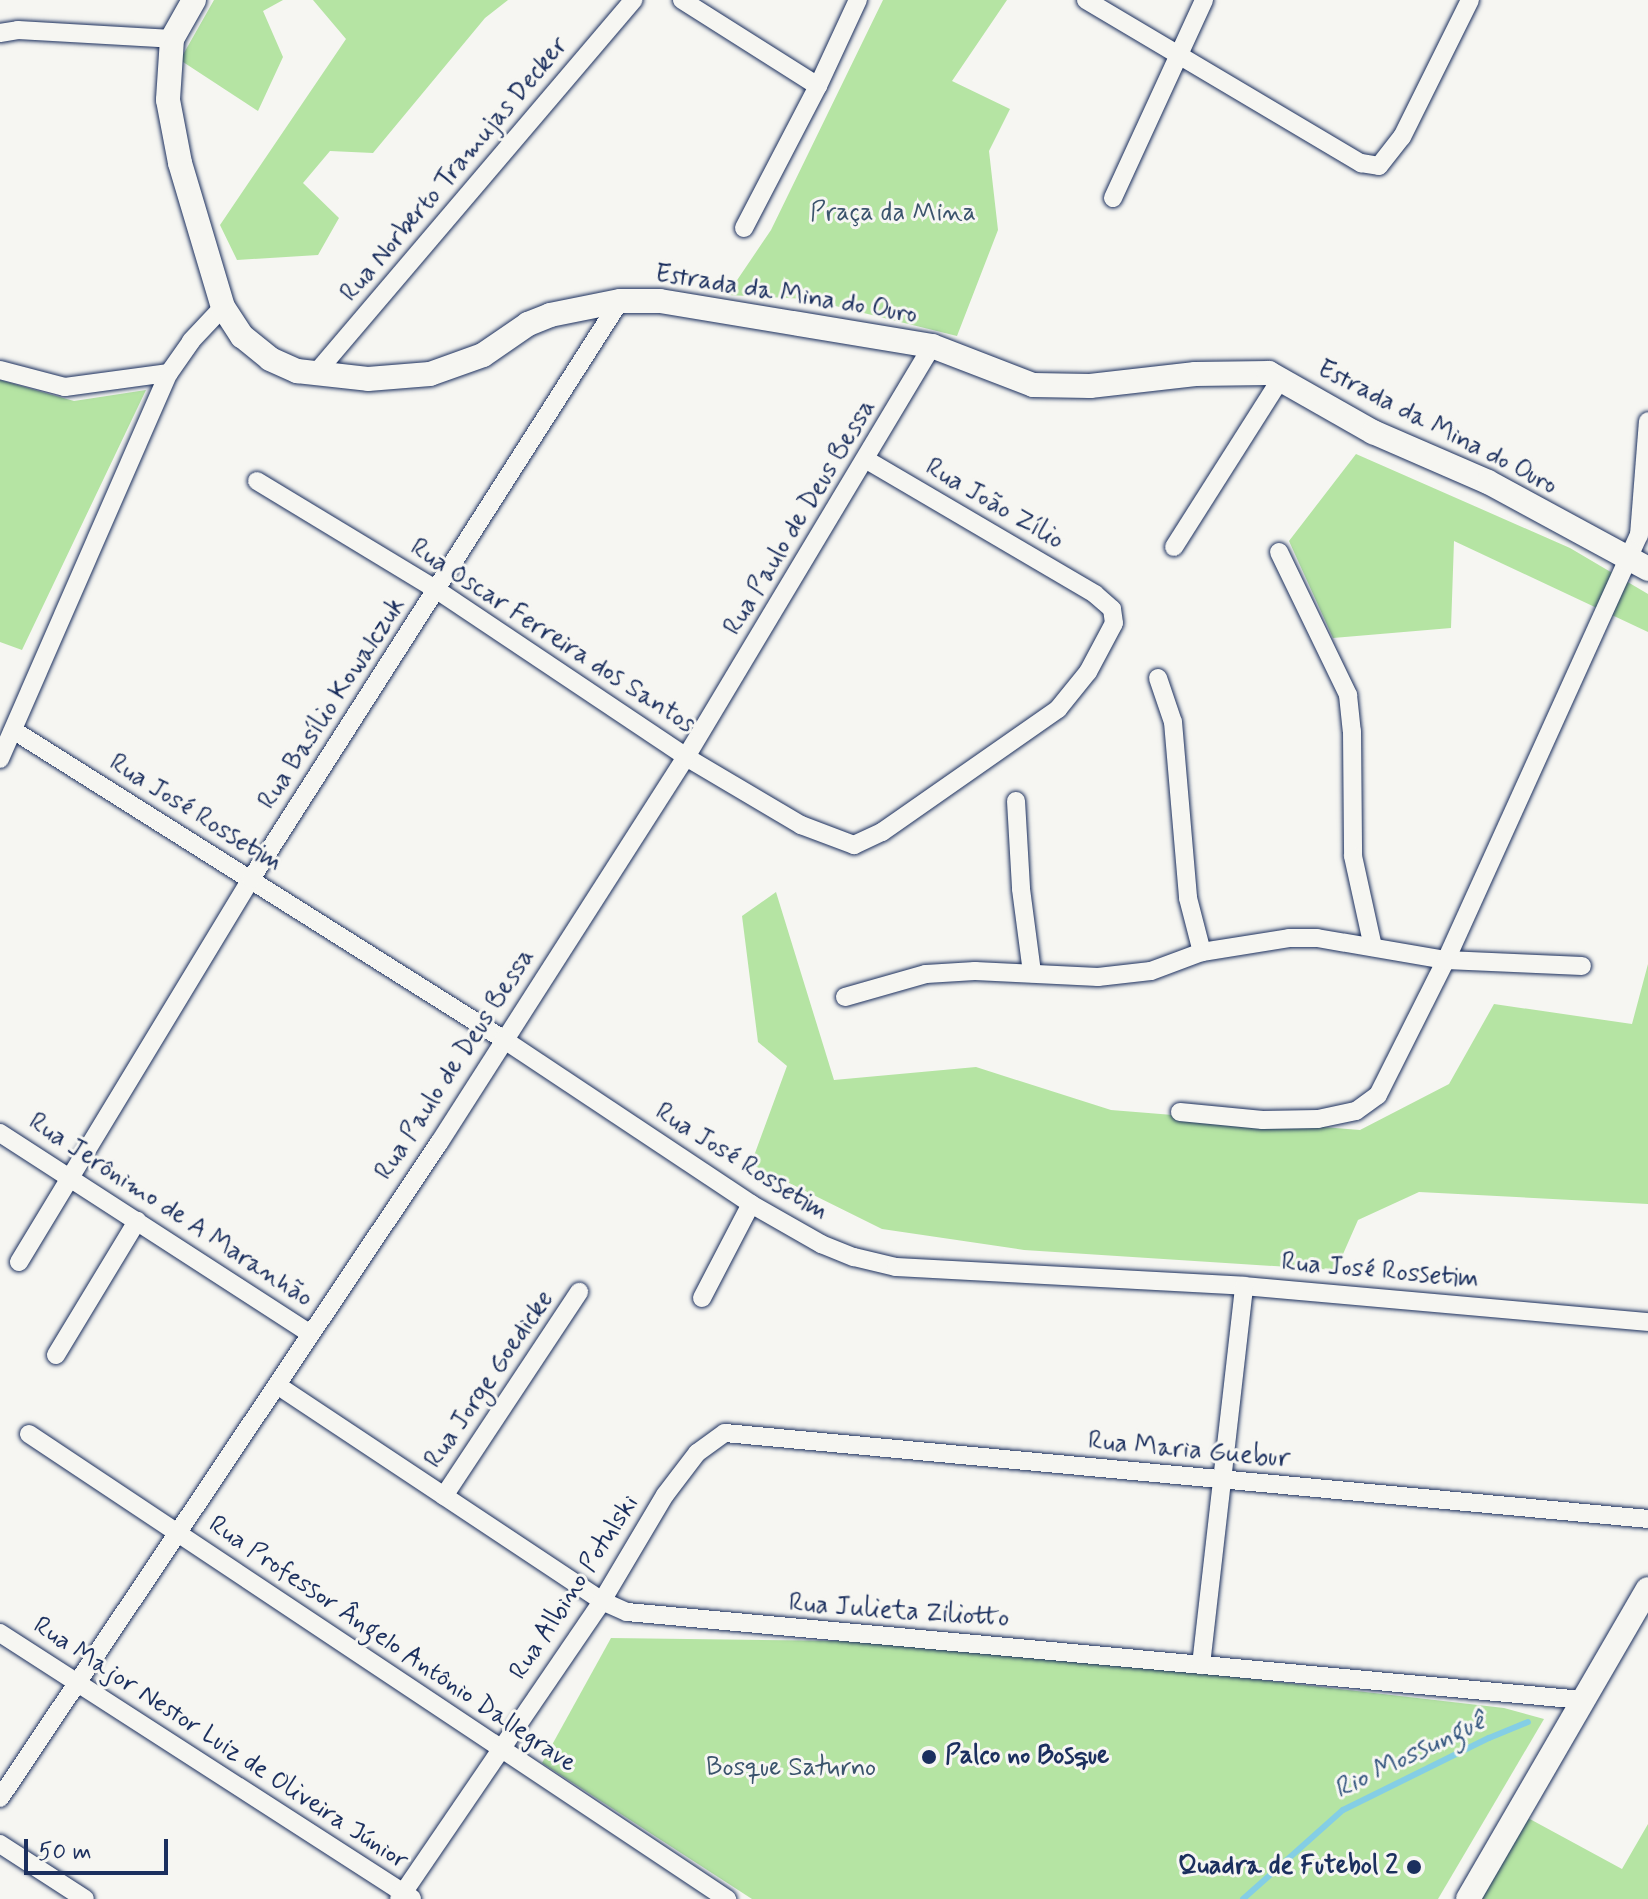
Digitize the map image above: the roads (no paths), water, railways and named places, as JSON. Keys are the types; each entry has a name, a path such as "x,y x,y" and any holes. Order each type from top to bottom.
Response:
{"street":[{"name":"Estrada da Mina do Ouro","path":"194,0 172,39 168,100 180,163 223,307 242,336 270,359 297,371 368,379 430,374 483,355 528,324 550,315 620,301 660,301 932,346 1033,385 1090,386 1195,374 1269,373 1418,455 1521,499 1638,565"},
{"name":"Rua Norberto Tramujas Decker","path":"316,373 634,0"},
{"path":"682,0 818,86"},
{"path":"744,228 818,86 858,0"},
{"path":"1086,0 1361,163 1379,166 1402,137 1470,0"},
{"path":"1113,198 1204,0"},
{"path":"0,33 18,30 172,39"},
{"name":"Rua Basílio Kowalczuk","path":"19,1262 251,879 620,301"},
{"path":"0,759 169,373 191,341 223,307"},
{"name":"Rua Paulo de Deus Bessa","path":"0,1798 439,1143 686,757 867,460 932,346"},
{"path":"0,370 38,383 65,387 169,373"},
{"path":"1174,547 1280,380"},
{"path":"1180,1112 1263,1120 1318,1119 1356,1111 1378,1095 1638,565 1648,421"},
{"name":"Rua João Zílio","path":"867,460 1095,594"},
{"name":"Rua Oscar Ferreira dos Santos","path":"257,481 437,590 686,757 820,834 854,845 882,832 1058,709 1088,672 1114,623 1112,609 1095,594"},
{"path":"1279,552 1348,695 1352,731 1353,856 1373,947"},
{"path":"1158,678 1173,722 1188,898 1202,952"},
{"name":"Rua José Rossetim","path":"13,730 503,1039 751,1204 821,1244 854,1257 896,1267 1244,1286 1648,1322"},
{"path":"1016,801 1021,889 1032,973"},
{"path":"845,997 926,974 1032,973 1098,977 1151,971 1202,952 1289,938 1317,938 1446,960 1582,966"},
{"name":"Rua Jerônimo de A Maranhão","path":"0,1133 311,1334"},
{"path":"702,1298 751,1204"},
{"path":"56,1355 137,1221"},
{"path":"1201,1665 1244,1286"},
{"name":"Rua Jorge Goedicke","path":"444,1496 579,1292"},
{"name":"Rua Julieta Ziliotto","path":"277,1385 602,1601 627,1612 749,1626 936,1639 1582,1700"},
{"name":"Rua Maria Guebur","path":"725,1433 1648,1519"},
{"name":"Rua Albino Potulski","path":"404,1897 602,1601 665,1495 697,1453 725,1433"},
{"name":"Rua Professor Ângelo Antônio Dallegrave","path":"29,1434 727,1899"},
{"path":"1468,1899 1648,1589"},
{"name":"Rua Major Nestor Luiz de Oliveira Júnior","path":"0,1633 79,1681 404,1897"},
{"path":"0,1844 85,1899"}],"waterway":[{"name":"Rio Mossunguê","path":"1243,1899 1343,1810 1528,1722"}],"place":[{"name":"Palco no Bosque","path":"929,1757"},
{"name":"Quadra de Futebol 2","path":"1414,1867"}],"park label":[{"name":"Praça da Mina","path":"893,214"},
{"name":"Bosque Saturno","path":"791,1769"}]}
